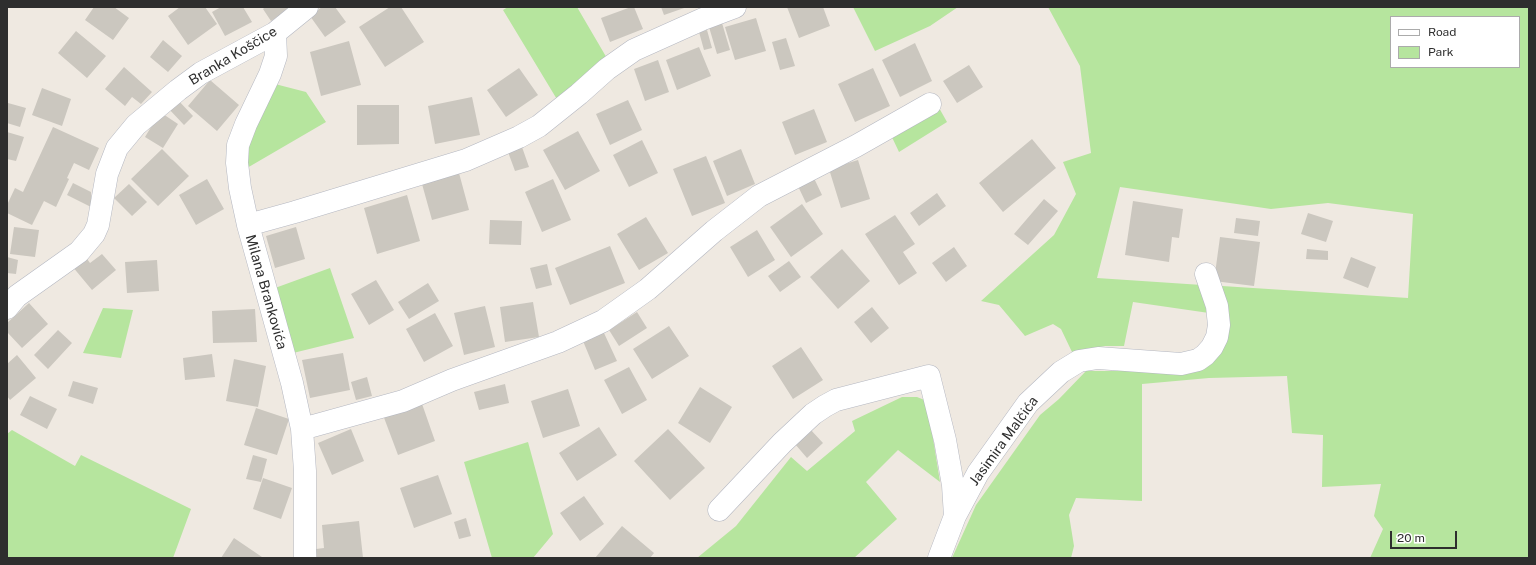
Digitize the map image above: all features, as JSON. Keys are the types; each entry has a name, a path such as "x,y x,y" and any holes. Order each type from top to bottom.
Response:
{"street":[{"name":"Branka Koščice","path":"7,308 17,296 79,252 94,234 98,225 107,174 117,148 136,125 201,73 275,33 307,7"},
{"path":"248,225 466,160 519,137 538,126 580,94 607,69 634,50 703,19 735,7"},
{"name":"Milana Brankovića","path":"275,33 276,56 270,74 246,124 238,145 237,163 240,188 248,225 292,383 302,429 305,478 305,558"},
{"path":"302,429 403,401 473,372 558,342 603,321 648,289 714,231 759,196 856,146 930,104"},
{"name":"Jasimira Malčića","path":"939,558 955,516 978,473 1028,403 1061,372 1079,361 1098,358 1181,364 1198,360 1205,355 1212,347 1217,337 1218,325 1217,306 1206,274"},
{"path":"719,510 782,443 813,414 836,400 929,376 945,440 953,485 955,516"}],"green space":[{"path":"508,7 577,7 608,60 558,101 503,10"},
{"path":"853,7 958,7 930,26 875,51"},
{"path":"1048,7 1529,7 1529,558 1370,558 1383,529 1374,516 1381,484 1322,487 1323,435 1292,433 1287,376 1209,378 1142,384 1142,501 1076,498 1069,515 1074,546 1071,558 952,558 976,505 1040,415 1059,399 1086,371 1188,371 1227,337 1229,318 1222,286 1408,298 1413,214 1328,203 1271,209 1120,187 1097,278 1202,285 1209,313 1133,302 1124,346 1105,346 1072,352 1061,329 1053,324 1025,336 999,305 981,301 1054,235 1076,194 1063,162 1091,153 1080,66"},
{"path":"275,84 306,92 326,122 247,168 247,153 252,131"},
{"path":"938,106 947,122 899,152 890,133"},
{"path":"330,268 354,338 289,354 275,288"},
{"path":"103,308 133,310 121,358 83,353"},
{"path":"902,397 917,397 927,401 940,482 898,450 866,482 897,519 854,558 697,558 736,526 791,457 807,471 855,431 852,421"},
{"path":"12,430 75,466 81,455 191,509 173,558 7,558 7,434"},
{"path":"528,442 553,534 533,558 492,558 464,462"}],"building":[{"path":"94,7 114,7 129,18 113,40 85,20"},
{"path":"180,7 205,7 217,24 188,45 168,16"},
{"path":"221,7 243,7 252,22 225,36 212,12"},
{"path":"265,7 293,7 271,21 263,9"},
{"path":"322,7 335,7 346,22 325,37 310,16"},
{"path":"390,7 401,7 424,42 385,67 359,27"},
{"path":"634,7 643,29 610,42 601,18"},
{"path":"661,7 687,7 664,15"},
{"path":"787,7 823,7 830,26 799,38"},
{"path":"756,18 766,51 735,60 725,27"},
{"path":"722,23 730,50 717,54 709,27"},
{"path":"707,30 712,48 704,50 699,32"},
{"path":"76,31 106,56 87,78 58,53"},
{"path":"786,38 795,66 780,70 772,42"},
{"path":"163,40 182,56 168,72 150,57"},
{"path":"349,41 361,85 321,96 310,52"},
{"path":"915,43 932,81 900,97 882,60"},
{"path":"699,47 711,76 677,90 666,60"},
{"path":"658,60 669,92 645,101 634,69"},
{"path":"969,65 983,87 957,103 943,81"},
{"path":"124,67 152,92 141,104 132,97 125,106 105,89"},
{"path":"519,68 538,95 506,117 487,90"},
{"path":"873,68 890,106 855,122 838,84"},
{"path":"210,80 239,105 217,131 188,106"},
{"path":"42,88 71,99 62,126 32,115"},
{"path":"472,97 480,135 435,144 428,106"},
{"path":"177,99 193,116 184,125 168,108"},
{"path":"628,100 642,130 610,145 596,114"},
{"path":"8,103 26,108 20,127 7,123"},
{"path":"357,105 399,105 399,144 357,145"},
{"path":"814,109 827,142 795,155 782,122"},
{"path":"160,112 178,124 163,148 145,137"},
{"path":"53,127 99,148 89,170 74,163 67,178 69,179 56,207 44,201 32,225 7,213 7,205 15,188 23,192"},
{"path":"578,131 600,171 565,190 543,150"},
{"path":"7,132 24,137 16,161 7,159"},
{"path":"1032,139 1056,168 1003,212 979,183"},
{"path":"642,140 658,173 629,187 613,155"},
{"path":"522,147 529,167 515,171 508,152"},
{"path":"162,149 189,176 158,206 131,179"},
{"path":"741,149 755,184 727,196 713,161"},
{"path":"706,156 725,203 692,216 673,169"},
{"path":"858,160 870,199 841,208 829,169"},
{"path":"459,173 469,210 432,220 422,184"},
{"path":"812,174 822,195 806,203 796,182"},
{"path":"207,179 224,209 196,225 179,195"},
{"path":"553,179 571,220 542,232 525,192"},
{"path":"73,183 91,192 91,207 67,195"},
{"path":"129,184 147,202 132,216 114,198"},
{"path":"937,193 946,206 919,226 910,213"},
{"path":"407,195 420,241 377,254 364,208"},
{"path":"1044,199 1058,211 1028,245 1014,234"},
{"path":"1133,201 1183,209 1179,238 1172,237 1169,262 1125,255"},
{"path":"802,204 823,234 791,257 770,227"},
{"path":"1308,213 1333,221 1326,242 1301,234"},
{"path":"895,215 915,244 903,252 917,273 899,285 865,234"},
{"path":"646,217 668,253 639,270 617,234"},
{"path":"1236,218 1260,221 1258,236 1234,233"},
{"path":"490,220 522,221 521,245 489,244"},
{"path":"14,227 39,230 35,257 10,254"},
{"path":"296,227 305,259 275,268 266,236"},
{"path":"757,230 775,260 748,277 730,247"},
{"path":"1220,237 1260,242 1254,286 1214,281"},
{"path":"610,246 625,283 570,305 555,268"},
{"path":"954,247 967,266 946,282 932,263"},
{"path":"842,249 870,281 838,309 810,277"},
{"path":"1307,249 1328,251 1328,260 1306,259"},
{"path":"102,254 116,270 92,290 72,266 85,256 90,263"},
{"path":"7,257 18,260 16,274 7,273"},
{"path":"1351,257 1376,267 1368,288 1343,278"},
{"path":"157,260 159,291 127,293 125,262"},
{"path":"789,261 801,277 780,292 768,276"},
{"path":"547,264 552,285 536,289 530,268"},
{"path":"376,280 394,310 369,325 351,294"},
{"path":"428,283 439,301 409,319 398,302"},
{"path":"533,302 539,337 505,342 500,307"},
{"path":"29,303 48,324 22,348 7,332 7,323"},
{"path":"485,306 495,347 464,355 454,313"},
{"path":"872,307 889,328 871,343 854,322"},
{"path":"255,309 257,342 213,343 212,311"},
{"path":"637,312 647,328 619,346 609,330"},
{"path":"435,313 453,346 424,362 406,329"},
{"path":"669,326 689,356 652,379 633,349"},
{"path":"58,330 72,343 48,369 34,355"},
{"path":"604,333 617,361 595,370 583,341"},
{"path":"801,347 823,380 793,399 772,366"},
{"path":"343,353 350,390 310,398 302,360"},
{"path":"212,354 215,377 185,380 183,358"},
{"path":"17,355 36,378 10,400 7,396 7,364"},
{"path":"234,359 266,366 258,407 226,401"},
{"path":"629,367 647,400 622,414 604,380"},
{"path":"367,377 372,396 356,400 351,382"},
{"path":"73,381 98,388 93,404 68,396"},
{"path":"505,384 509,403 479,410 474,392"},
{"path":"700,387 732,407 710,443 678,423"},
{"path":"568,389 580,426 543,438 531,401"},
{"path":"30,396 57,409 47,429 20,415"},
{"path":"421,401 435,441 398,455 383,415"},
{"path":"256,408 289,419 277,455 244,445"},
{"path":"599,427 617,455 577,481 559,453"},
{"path":"351,429 364,461 332,475 318,443"},
{"path":"668,429 705,468 670,500 634,461"},
{"path":"810,429 823,443 807,458 795,444"},
{"path":"253,455 267,459 261,482 246,479"},
{"path":"438,475 452,514 414,528 400,488"},
{"path":"263,478 292,488 281,519 253,509"},
{"path":"584,496 604,524 580,541 560,513"},
{"path":"466,518 471,536 459,539 454,522"},
{"path":"359,521 363,558 317,558 316,549 324,548 322,525"},
{"path":"622,526 654,553 650,558 595,558"},
{"path":"234,538 262,557 221,558"}]}
